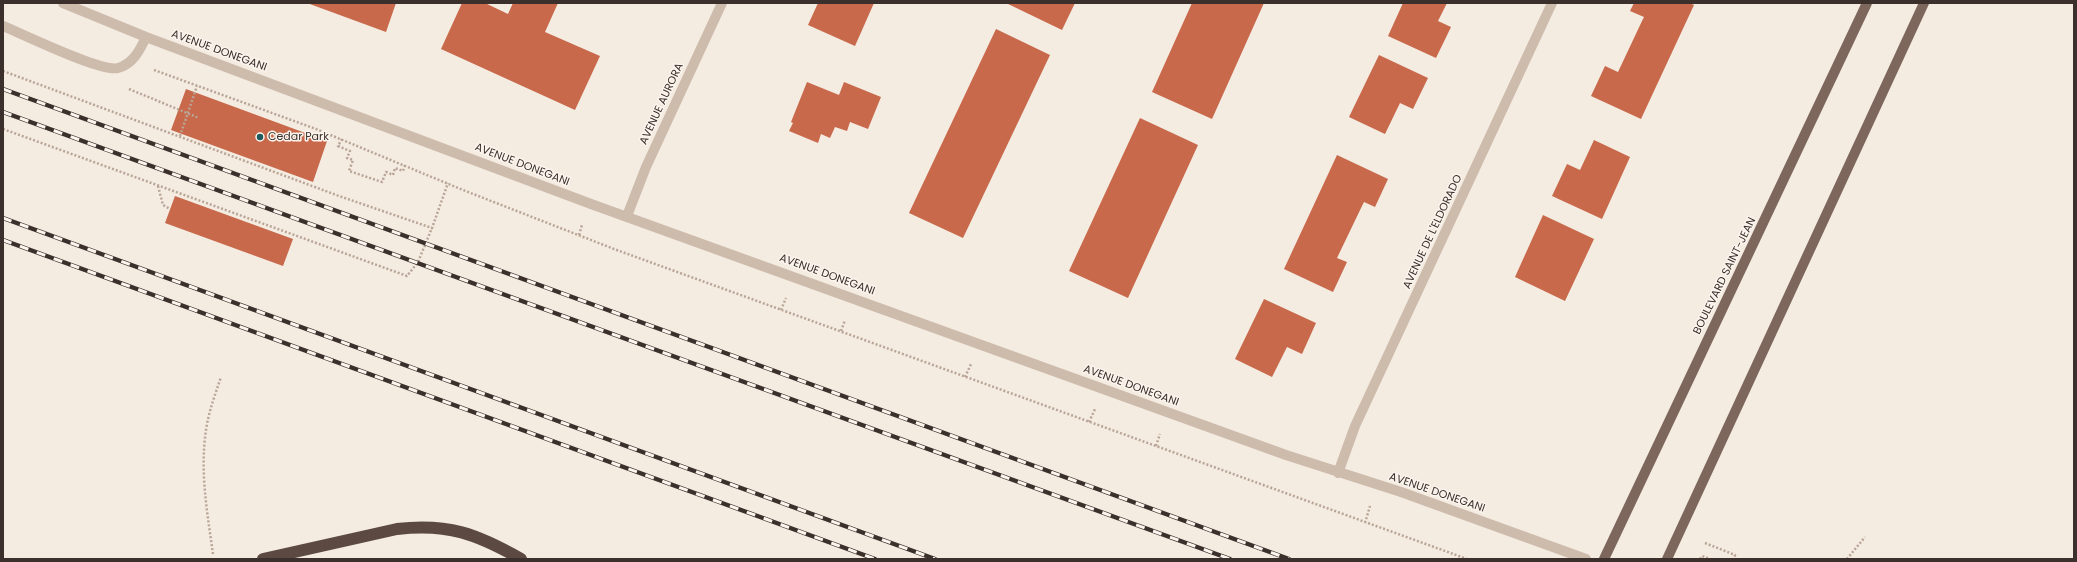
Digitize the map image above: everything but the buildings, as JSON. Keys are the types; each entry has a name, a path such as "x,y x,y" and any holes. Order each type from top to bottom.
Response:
{"highway":[{"path":"263,559 397,528 419,526 439,527 459,531 484,540 521,559"}],"main road":[{"name":"BOULEVARD SAINT-JEAN","path":"1604,559 1867,3"},
{"path":"1667,559 1924,3"}],"street":[{"name":"AVENUE DONEGANI","path":"63,3 146,37 627,216 1338,473 1401,492 1586,559"},
{"name":"AVENUE AURORA","path":"627,216 646,167 722,3"},
{"name":"AVENUE DE L'ELDORADO","path":"1338,473 1356,426 1552,3"},
{"path":"3,26 88,62 109,68 120,68 134,59 146,37"}],"path":[{"path":"150,68 342,139 579,235 841,332 1467,559"},
{"path":"3,71 339,196 432,228"},
{"path":"180,136 197,86"},
{"path":"126,88 199,118"},
{"path":"3,129 407,276 418,262 448,183"},
{"path":"342,139 338,146 350,151 347,158 353,160 349,171 382,182 386,172 393,175 395,168 403,171 405,165"},
{"path":"158,186 163,205 170,209"},
{"path":"579,235 584,221"},
{"path":"781,310 787,294"},
{"path":"841,332 847,316"},
{"path":"965,377 972,362"},
{"path":"213,554 204,488 204,445 207,422 221,376"},
{"path":"1089,422 1095,406"},
{"path":"1156,446 1162,430"},
{"path":"1365,523 1370,507"},
{"path":"1847,559 1865,537"},
{"path":"1705,543 1735,555 1734,559"},
{"path":"1700,559 1702,556 1710,559"}],"railway":[{"path":"3,89 1289,559"},
{"path":"3,112 1230,559"},
{"path":"3,218 935,559"},
{"path":"3,240 875,559"}],"place":[{"name":"Cedar Park","path":"260,137"}]}
